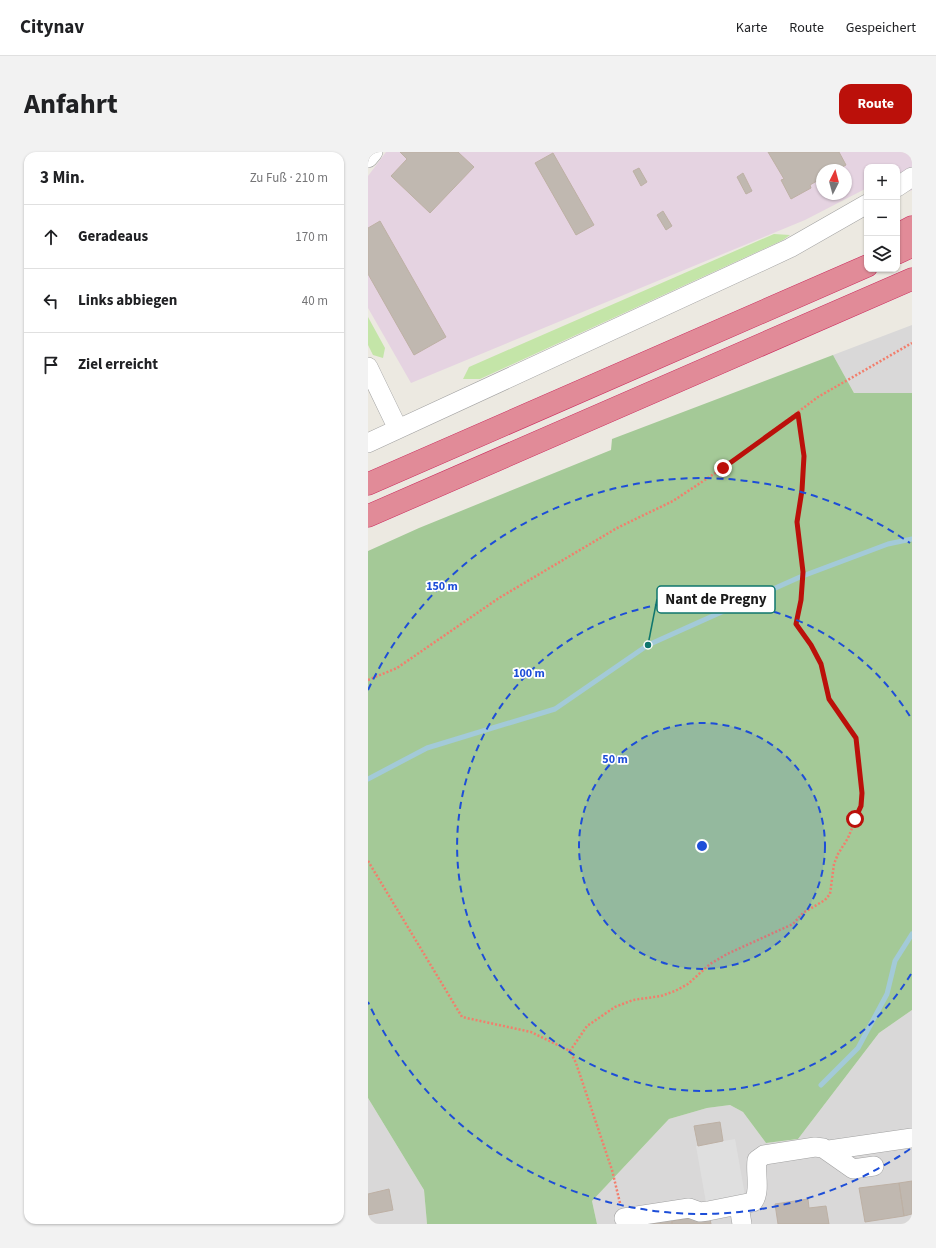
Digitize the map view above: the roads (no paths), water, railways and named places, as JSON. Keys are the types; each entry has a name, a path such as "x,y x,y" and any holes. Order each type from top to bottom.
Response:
{"highway":[{"path":"900,233 912,227"},
{"path":"900,252 912,246"},
{"path":"750,316 864,254"},
{"path":"368,484 864,267"},
{"path":"368,516 912,279"},
{"path":"820,319 912,287"}],"street":[{"path":"368,158 373,152"},
{"path":"368,443 790,248 864,206"},
{"path":"368,367 398,429"},
{"path":"835,1155 912,1138"},
{"path":"624,1218 689,1208 700,1212 741,1215 756,1198 755,1169 757,1160 764,1155 816,1147 835,1155 853,1169 874,1166"},
{"path":"835,1155 912,1150"}],"waterway":[{"path":"368,779 427,748 555,709 648,645 800,577 888,544 912,539"},
{"path":"821,1085 858,1048 887,994 895,961 912,934"}],"place":[{"name":"Nant de Pregny","path":"648,645"}]}
